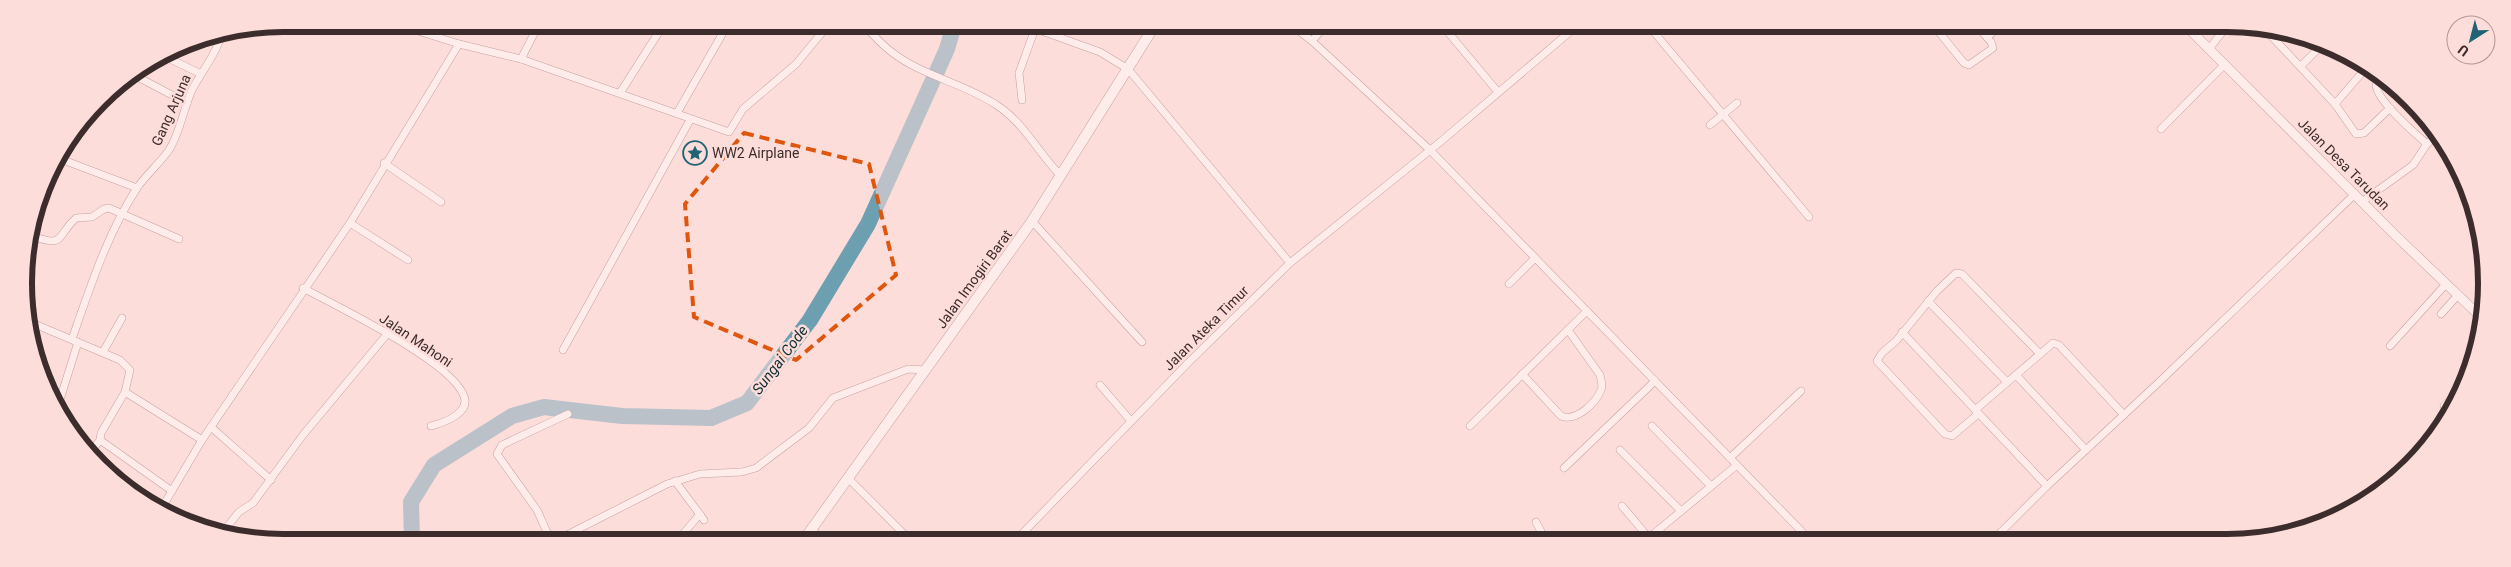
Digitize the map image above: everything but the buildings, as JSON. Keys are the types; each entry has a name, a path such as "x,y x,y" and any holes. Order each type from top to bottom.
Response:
{"main road":[{"name":"Jalan Imogiri Barat","path":"808,534 1032,221 1151,32"}],"street":[{"path":"421,32 459,44 521,59 677,113 690,120 729,132 743,109 796,64 822,32"},
{"path":"521,59 535,32"},
{"path":"620,93 659,32"},
{"path":"677,113 723,32"},
{"path":"871,32 894,54 995,104 1014,117 1032,139 1045,160 1061,176"},
{"path":"1022,100 1019,73 1034,32"},
{"path":"1049,32 1100,52 1128,69 1290,263"},
{"path":"1300,32 1430,150 1804,534"},
{"path":"1312,41 1320,32"},
{"path":"1448,32 1498,92"},
{"name":"Jalan Ateka Timur","path":"1022,534 1131,421 1290,263 1430,150 1570,32"},
{"path":"1654,32 1809,217"},
{"path":"1939,32 1964,63 1969,65 1992,49 1992,44 1982,32"},
{"path":"1987,37 1993,32"},
{"name":"Jalan Desa Tarudan","path":"2192,32 2476,313"},
{"path":"2209,49 2222,32"},
{"path":"2272,37 2335,104 2358,135 2364,133 2390,108"},
{"name":"Gang Arjuna","path":"60,398 91,283 138,188 169,150 176,138 187,102 218,41"},
{"path":"164,504 202,440 303,288 350,223 384,164 459,44"},
{"path":"2301,66 2317,50"},
{"path":"170,59 201,74"},
{"path":"2161,129 2225,64"},
{"path":"2335,104 2363,72"},
{"path":"140,77 187,102"},
{"path":"2378,82 2375,87 2390,108 2427,144"},
{"path":"1710,125 1737,103"},
{"path":"563,350 690,120"},
{"path":"2363,201 2409,168 2433,139"},
{"path":"65,160 138,188"},
{"path":"384,164 441,202"},
{"path":"1999,534 2046,486 2124,415 2355,194"},
{"path":"37,237 53,242 59,240 73,220 80,217 92,217 109,208 179,239"},
{"path":"1032,221 1142,342"},
{"path":"350,223 408,260"},
{"path":"1509,284 1536,258"},
{"path":"2040,354 1990,300 1962,274 1956,273 1928,301 1896,341 1876,359 1885,372 1945,434 1952,436 2007,382 2053,343 2059,345 2124,415"},
{"path":"2390,346 2446,284"},
{"name":"Jalan Mahoni","path":"303,288 388,333 434,364 464,396 466,402 458,413 448,421 431,426"},
{"path":"2441,314 2458,295"},
{"path":"1928,301 2007,382"},
{"path":"1470,426 1587,311"},
{"path":"104,352 122,318"},
{"path":"36,325 104,352 120,360 130,370 125,392 94,448"},
{"path":"1522,374 1561,416 1569,418 1580,414 1601,390 1602,382 1600,375 1568,330"},
{"path":"1902,332 2046,486"},
{"path":"226,528 239,512 253,503 303,435 388,333"},
{"path":"566,534 637,497 675,481 700,474 742,472 756,468 809,428 833,398 908,369 926,370"},
{"path":"2016,375 2086,450"},
{"path":"1564,468 1655,381"},
{"path":"1100,385 1131,421"},
{"path":"1730,458 1801,391"},
{"path":"125,392 202,440"},
{"path":"2444,406 2451,399"},
{"path":"549,534 537,510 497,454 502,445 568,414"},
{"path":"1652,426 1711,486"},
{"path":"211,427 270,480"},
{"path":"100,440 172,491"},
{"path":"1620,450 1681,511"},
{"path":"1653,534 1737,465"},
{"path":"849,479 903,534"},
{"path":"675,481 702,517 684,534"},
{"path":"1622,506 1643,534"},
{"path":"1536,522 1542,534"},
{"path":"812,529 817,534"},
{"path":"1658,530 1662,534"}],"highlighted area":[{"path":"744,133 869,164 896,275 796,360 694,317 685,204"}],"waterway":[{"name":"Sungai Code","path":"412,534 411,502 434,465 512,416 544,407 622,416 711,418 747,403 810,320 868,224 947,49 952,32"}],"place":[{"name":"WW2 Airplane","path":"695,153"}]}
